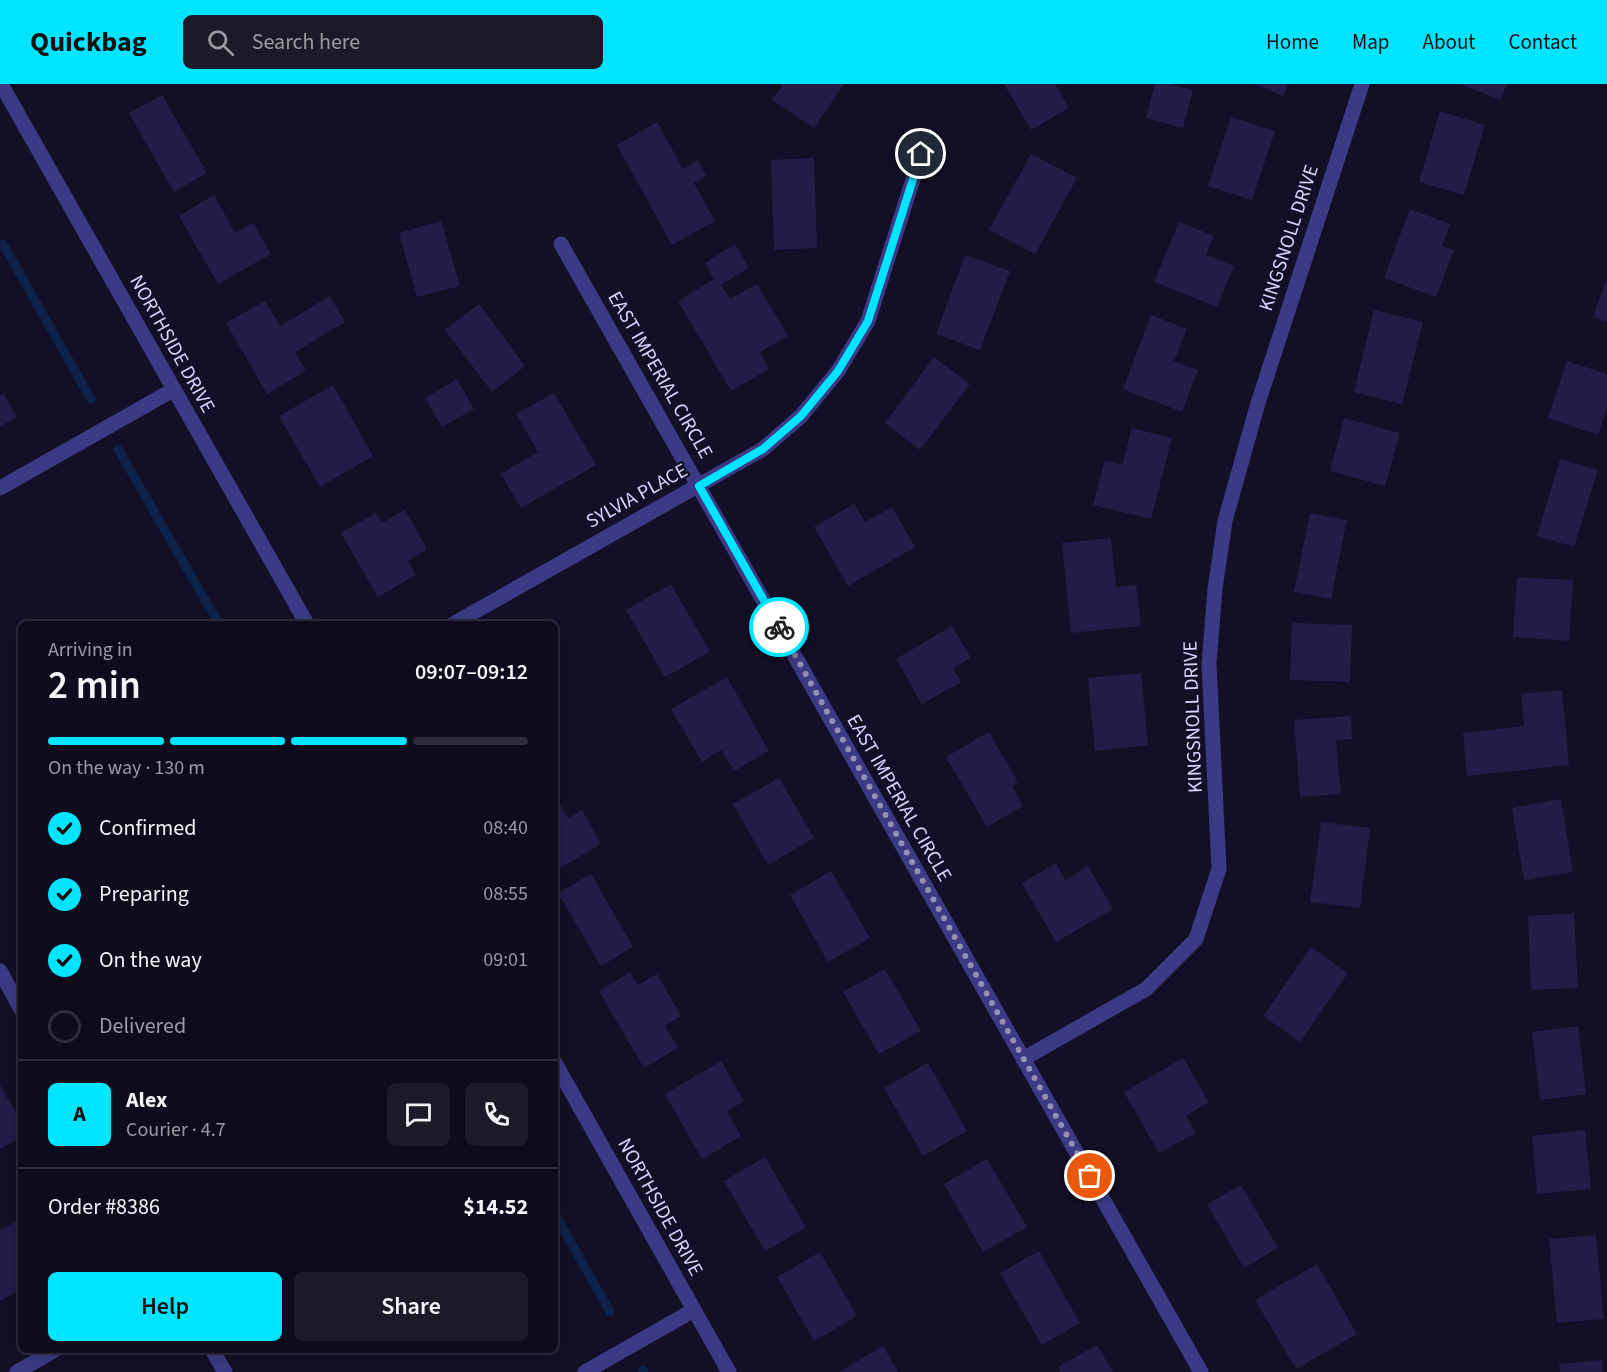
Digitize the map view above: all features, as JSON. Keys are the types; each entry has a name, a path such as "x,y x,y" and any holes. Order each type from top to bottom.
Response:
{"street":[{"name":"NORTHSIDE DRIVE","path":"2,84 305,621"},
{"name":"KINGSNOLL DRIVE","path":"1023,1059 1146,989 1196,939 1219,870 1209,664 1215,589 1224,521 1258,403 1362,84"},
{"name":"SYLVIA PLACE","path":"458,621 763,449 801,416 838,371 868,321 921,154"},
{"name":"EAST IMPERIAL CIRCLE","path":"561,244 1201,1372"},
{"path":"0,488 173,390"},
{"path":"0,971 4,990 18,1006"},
{"name":"NORTHSIDE DRIVE","path":"558,1068 729,1372"},
{"path":"585,1372 694,1310"},
{"path":"16,1372 50,1353"},
{"path":"214,1353 225,1372"}],"building":[{"path":"783,84 844,84 814,128 772,100"},
{"path":"1004,84 1055,84 1069,108 1031,130"},
{"path":"1155,84 1168,84 1193,90 1183,128 1146,118"},
{"path":"1255,84 1288,84 1283,96"},
{"path":"1461,84 1507,84 1500,100"},
{"path":"162,95 207,173 174,192 129,113"},
{"path":"1440,111 1485,125 1464,195 1419,182"},
{"path":"1231,117 1275,131 1252,200 1208,186"},
{"path":"657,122 683,169 698,160 706,176 694,183 715,221 672,245 617,145"},
{"path":"1031,154 1077,178 1035,254 989,230"},
{"path":"814,158 817,248 774,250 771,160"},
{"path":"214,195 235,233 253,223 271,254 218,284 179,216"},
{"path":"1410,209 1450,224 1442,246 1454,250 1436,297 1384,278"},
{"path":"441,221 460,286 417,297 399,233"},
{"path":"1179,222 1214,236 1206,255 1234,266 1217,307 1154,282"},
{"path":"735,244 749,268 721,285 730,299 757,284 788,336 760,352 769,369 731,391 678,301 714,279 705,263"},
{"path":"965,255 1010,271 980,350 936,334"},
{"path":"1607,278 1607,322 1593,317"},
{"path":"330,296 345,322 295,352 306,371 267,394 226,323 265,301 280,326"},
{"path":"479,304 525,366 492,392 445,330"},
{"path":"1374,310 1423,322 1402,404 1354,392"},
{"path":"1151,315 1187,329 1174,361 1198,370 1182,412 1123,389"},
{"path":"934,357 970,384 920,450 885,423"},
{"path":"1567,361 1607,374 1607,408 1598,435 1548,418"},
{"path":"457,379 474,409 442,427 425,398"},
{"path":"333,385 373,456 320,487 279,416"},
{"path":"554,393 596,465 521,508 501,474 538,452 516,414"},
{"path":"4,394 17,417 0,427 0,396"},
{"path":"1344,418 1400,433 1385,486 1330,471"},
{"path":"1132,428 1172,438 1151,519 1093,505 1105,460 1122,465"},
{"path":"1560,459 1598,470 1574,547 1537,536"},
{"path":"854,504 865,522 892,507 915,547 848,586 814,527"},
{"path":"405,510 427,549 408,561 416,575 378,597 341,533 376,513 382,523"},
{"path":"1310,513 1347,520 1331,599 1294,592"},
{"path":"1111,538 1116,587 1136,585 1141,626 1071,633 1062,543"},
{"path":"1517,577 1573,580 1569,641 1513,637"},
{"path":"671,584 710,652 665,677 626,610"},
{"path":"1292,623 1352,625 1350,682 1290,680"},
{"path":"952,626 971,658 953,668 961,682 922,704 896,659"},
{"path":"1141,673 1148,745 1095,751 1088,678"},
{"path":"727,677 769,751 734,771 721,750 702,762 671,709"},
{"path":"1562,690 1569,765 1467,776 1463,733 1524,726 1521,694"},
{"path":"1351,716 1352,739 1336,740 1341,794 1300,797 1294,720"},
{"path":"989,732 1018,782 1012,786 1023,806 987,827 946,757"},
{"path":"779,778 814,838 768,865 733,804"},
{"path":"1561,799 1573,872 1524,880 1512,808"},
{"path":"558,801 568,818 582,810 601,844 558,869"},
{"path":"1321,822 1370,828 1360,908 1310,902"},
{"path":"1056,863 1065,880 1088,866 1113,909 1056,942 1022,883"},
{"path":"831,871 870,938 828,962 790,895"},
{"path":"591,874 633,947 601,966 558,893"},
{"path":"1574,913 1578,988 1531,990 1528,916"},
{"path":"1311,947 1348,973 1300,1042 1263,1016"},
{"path":"885,969 921,1031 879,1054 843,992"},
{"path":"630,972 638,985 657,974 681,1016 665,1026 678,1048 644,1068 599,991"},
{"path":"1578,1026 1586,1094 1540,1100 1532,1032"},
{"path":"1183,1058 1209,1102 1186,1116 1196,1133 1159,1153 1124,1092"},
{"path":"721,1061 744,1101 727,1111 741,1136 702,1159 665,1094"},
{"path":"928,1063 967,1131 923,1156 884,1088"},
{"path":"0,1085 18,1117 18,1139 0,1149"},
{"path":"1585,1130 1591,1189 1537,1194 1532,1136"},
{"path":"765,1157 806,1228 765,1251 724,1181"},
{"path":"987,1159 1027,1227 983,1252 944,1184"},
{"path":"1241,1185 1278,1248 1244,1268 1207,1204"},
{"path":"18,1220 18,1291 0,1301 0,1231"},
{"path":"1596,1235 1604,1319 1557,1323 1549,1239"},
{"path":"1039,1251 1080,1323 1042,1345 1000,1273"},
{"path":"820,1252 857,1316 814,1341 777,1277"},
{"path":"1317,1264 1357,1334 1296,1369 1255,1300"},
{"path":"1097,1345 1113,1372 1061,1372 1058,1367"},
{"path":"883,1346 898,1372 839,1372"},
{"path":"1602,1360 1603,1372 1560,1372 1559,1364"}],"waterway":[{"path":"3,244 91,399"},
{"path":"118,449 217,621"},
{"path":"558,1219 610,1312"}],"way so far":[{"path":"779,627 1090,1176"}],"route":[{"path":"779,627 699,486 763,449 801,416 838,371 868,321 921,154"}]}
